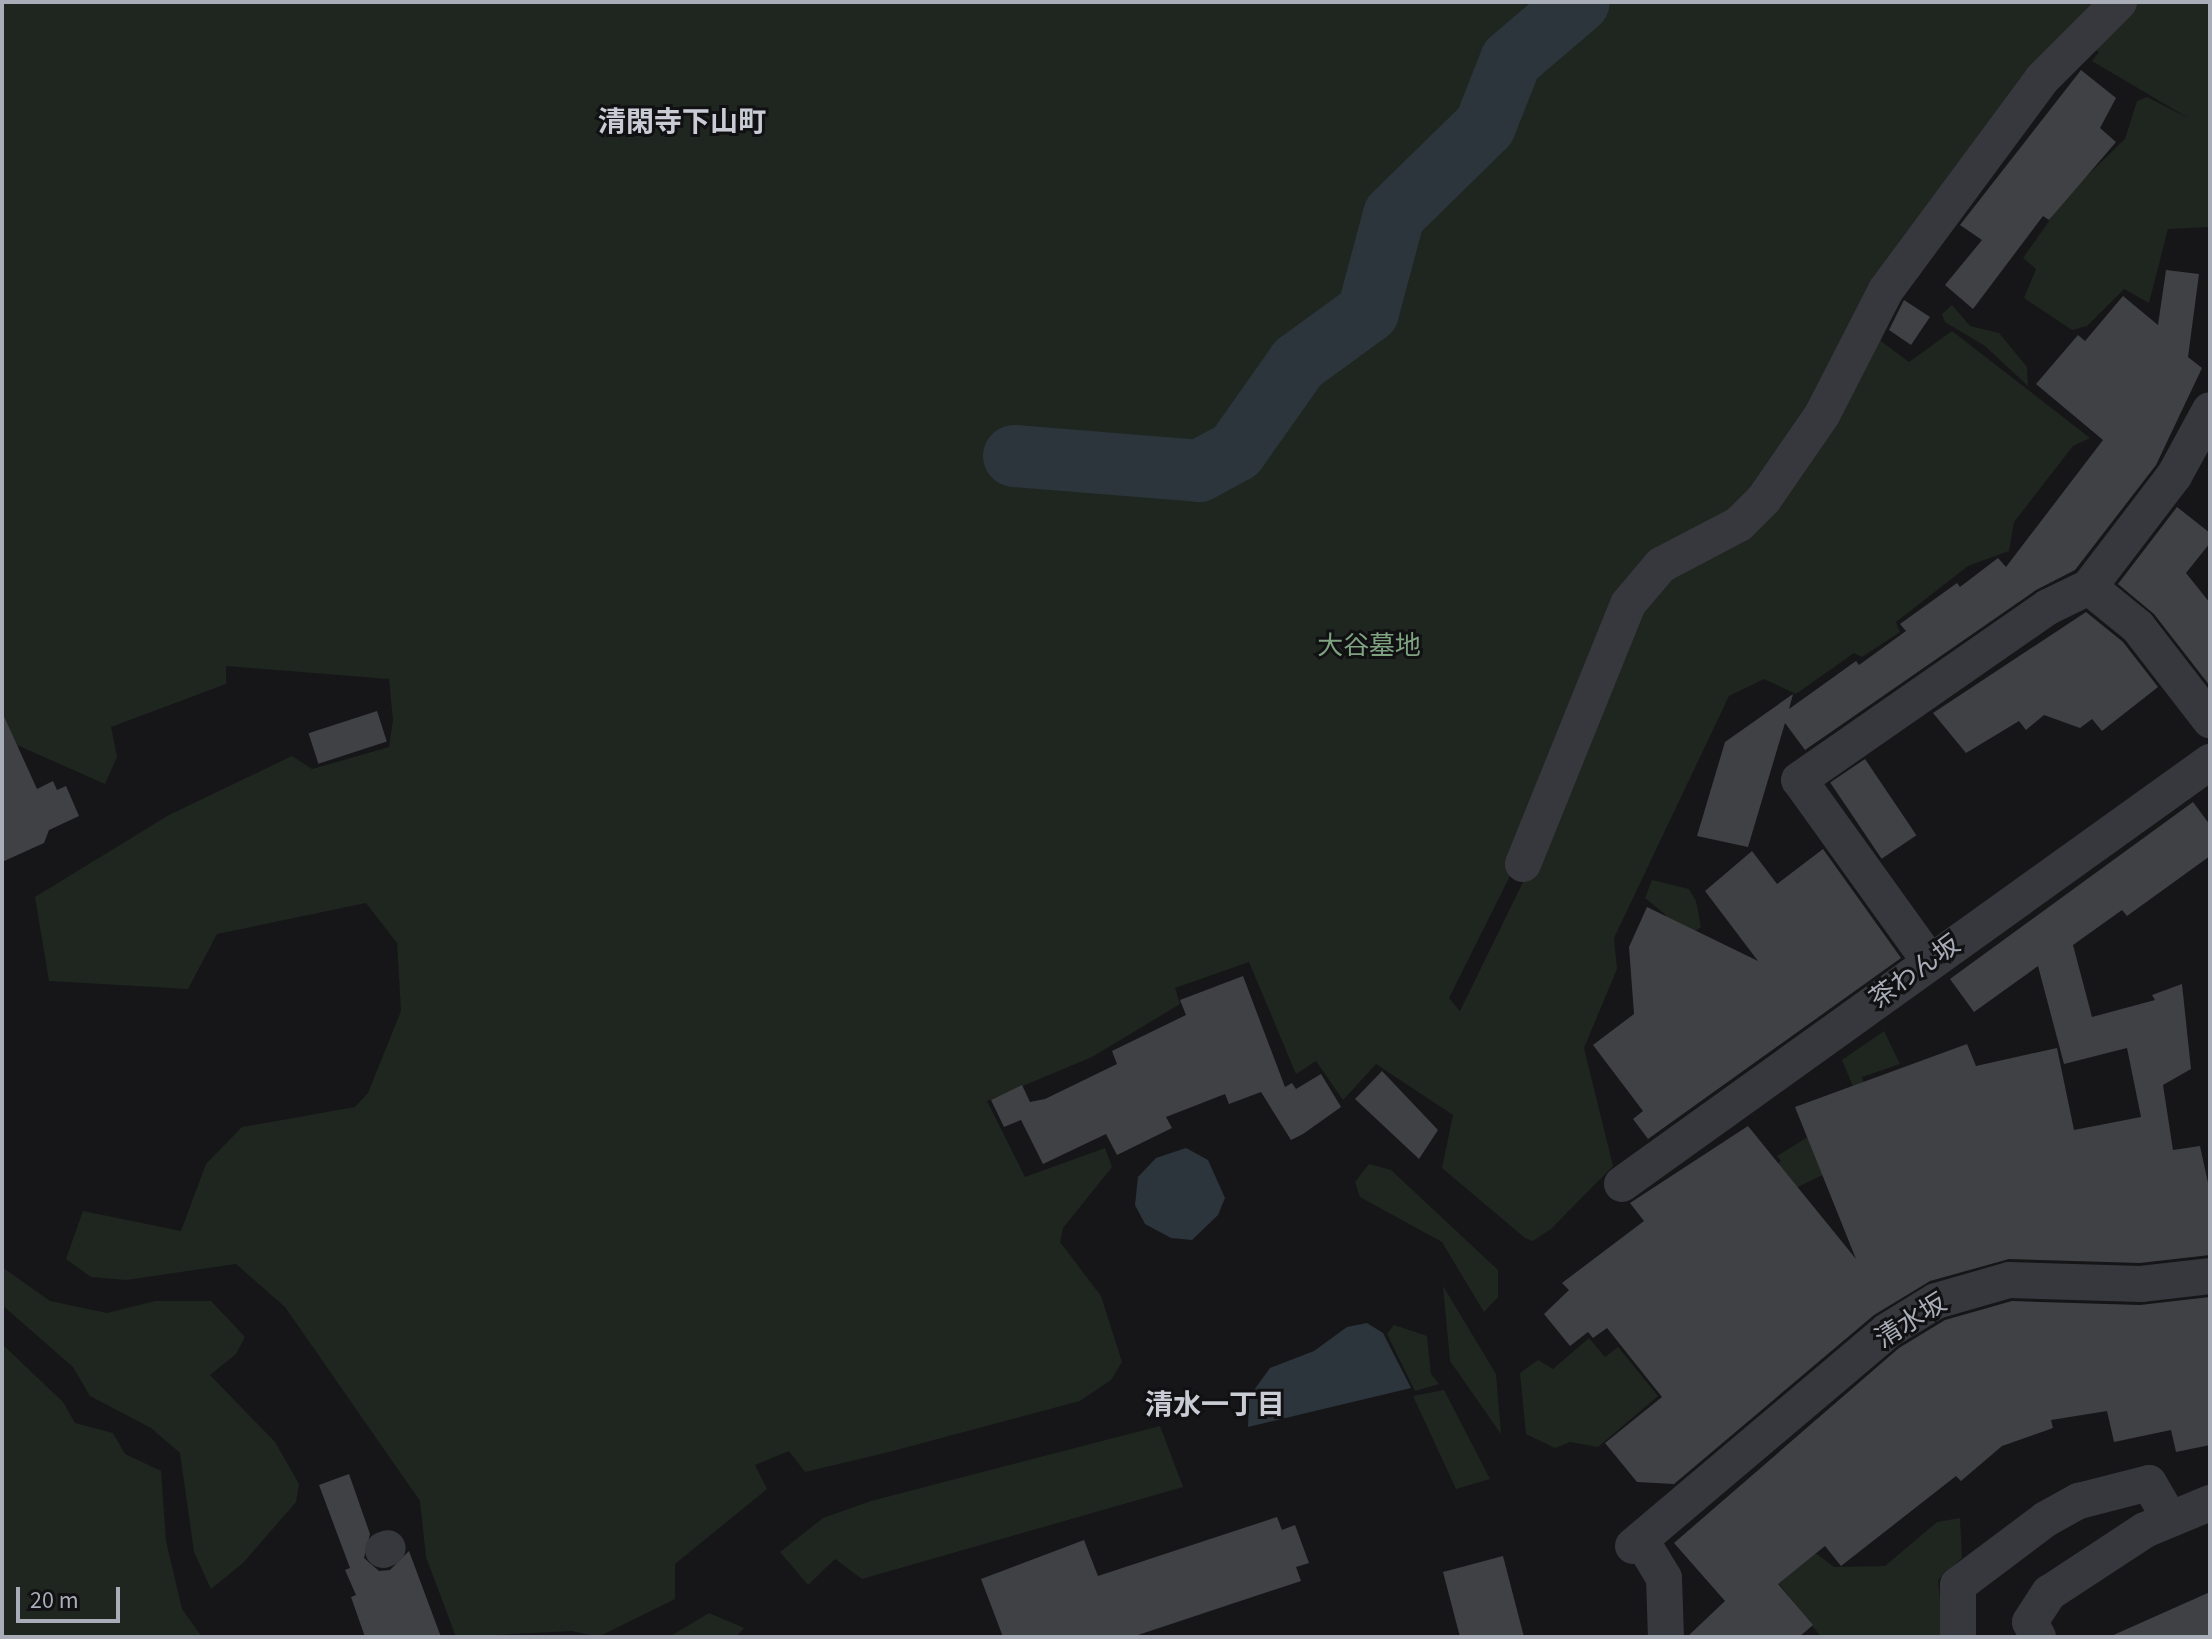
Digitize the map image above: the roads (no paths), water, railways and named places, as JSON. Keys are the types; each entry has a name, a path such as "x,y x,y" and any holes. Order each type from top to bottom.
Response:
{"street":[{"path":"1523,864 1628,604 1661,565 1739,524 1764,499 1822,415 1886,290 2042,79 2119,2"},
{"path":"1930,962 1799,780 2048,607 2089,587 2174,476 2210,410"},
{"path":"2089,587 2138,627 2210,720"},
{"name":"茶わん坂","path":"1622,1184 2210,762"},
{"name":"清水坂","path":"1666,1637 1664,1578 1637,1543 1887,1331 1936,1301 2009,1280 2141,1284 2210,1276"},
{"path":"1958,1637 1958,1585 2046,1519 2079,1501 2149,1483 2169,1517"},
{"path":"2038,1637 2030,1622 2039,1601 2169,1517 2210,1503"}],"waterway":[{"path":"1014,456 1199,471 1236,451 1298,363 1368,312 1394,215 1485,126 1511,60 1579,2"}],"district":[{"name":"清閑寺下山町","path":"682,122"},
{"name":"清水一丁目","path":"1215,1405"}],"park label":[{"name":"大谷墓地","path":"1369,646"}]}
